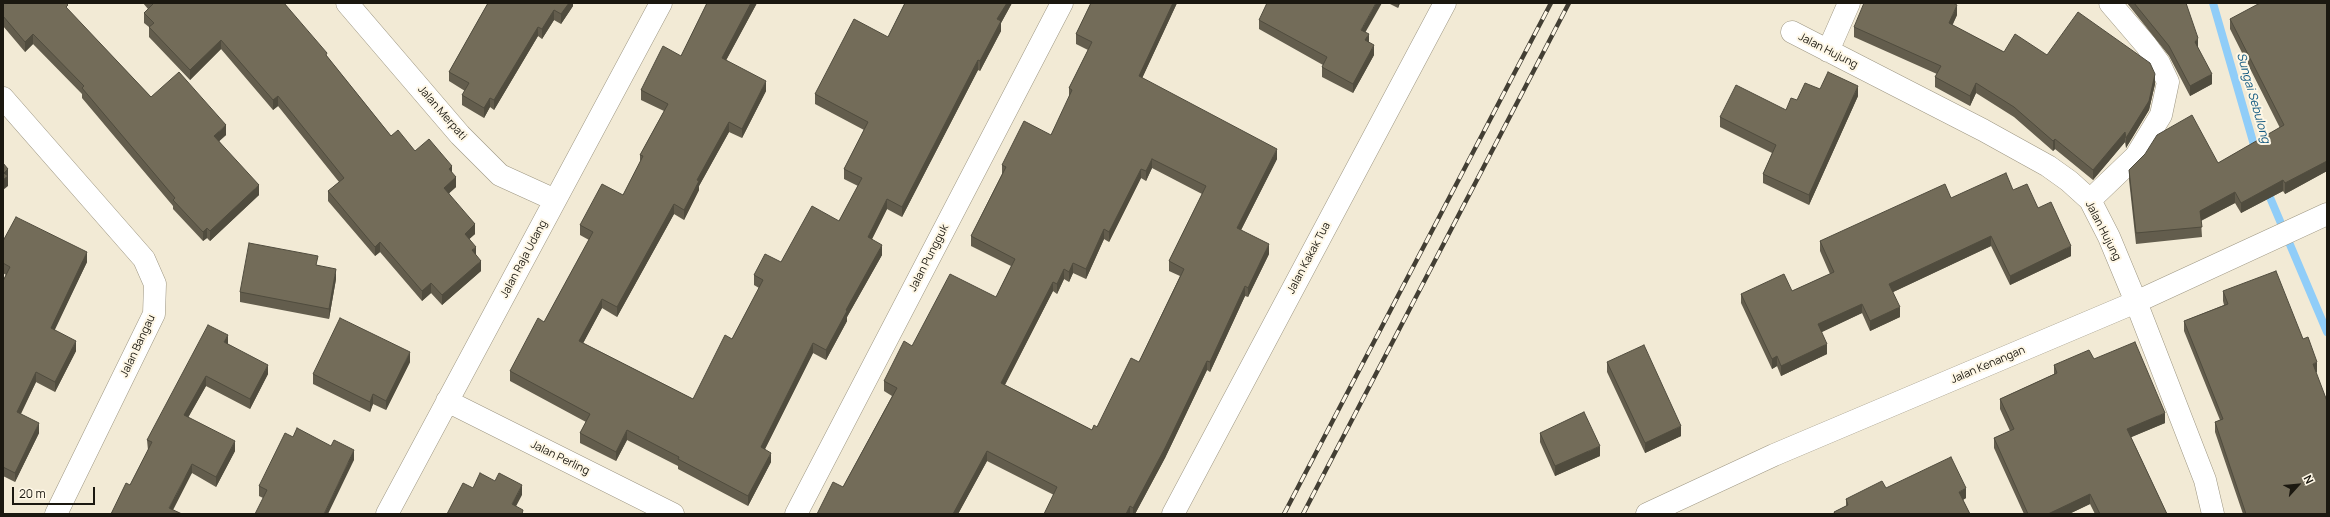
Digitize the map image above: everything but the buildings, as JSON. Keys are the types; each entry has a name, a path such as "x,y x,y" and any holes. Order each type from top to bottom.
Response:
{"street":[{"name":"Jalan Merpati","path":"347,3 460,136 500,175 555,200"},
{"name":"Jalan Raja Udang","path":"386,514 661,3"},
{"name":"Jalan Pungguk","path":"796,514 1062,3"},
{"name":"Jalan Kakak Tua","path":"1173,514 1445,3"},
{"path":"1828,51 1849,3"},
{"path":"2090,200 2136,156 2162,115 2168,82 2159,63 2146,45 2110,3"},
{"name":"Jalan Hujung","path":"1792,32 1983,130 2048,166 2069,181 2090,200 2109,237 2136,302 2205,480 2213,514"},
{"name":"Jalan Bangau","path":"3,98 144,259 155,284 154,314 56,514"},
{"name":"Jalan Kenangan","path":"1647,514 1774,455 2136,302 2319,219"},
{"name":"Jalan Perling","path":"447,401 673,514"}],"waterway":[{"name":"Sungai Sebulong","path":"2213,3 2256,152"},
{"name":"Sungai Sebulong","path":"2266,188 2327,332"}],"railway":[{"path":"1284,514 1551,3"},
{"path":"1303,514 1569,3"}]}
